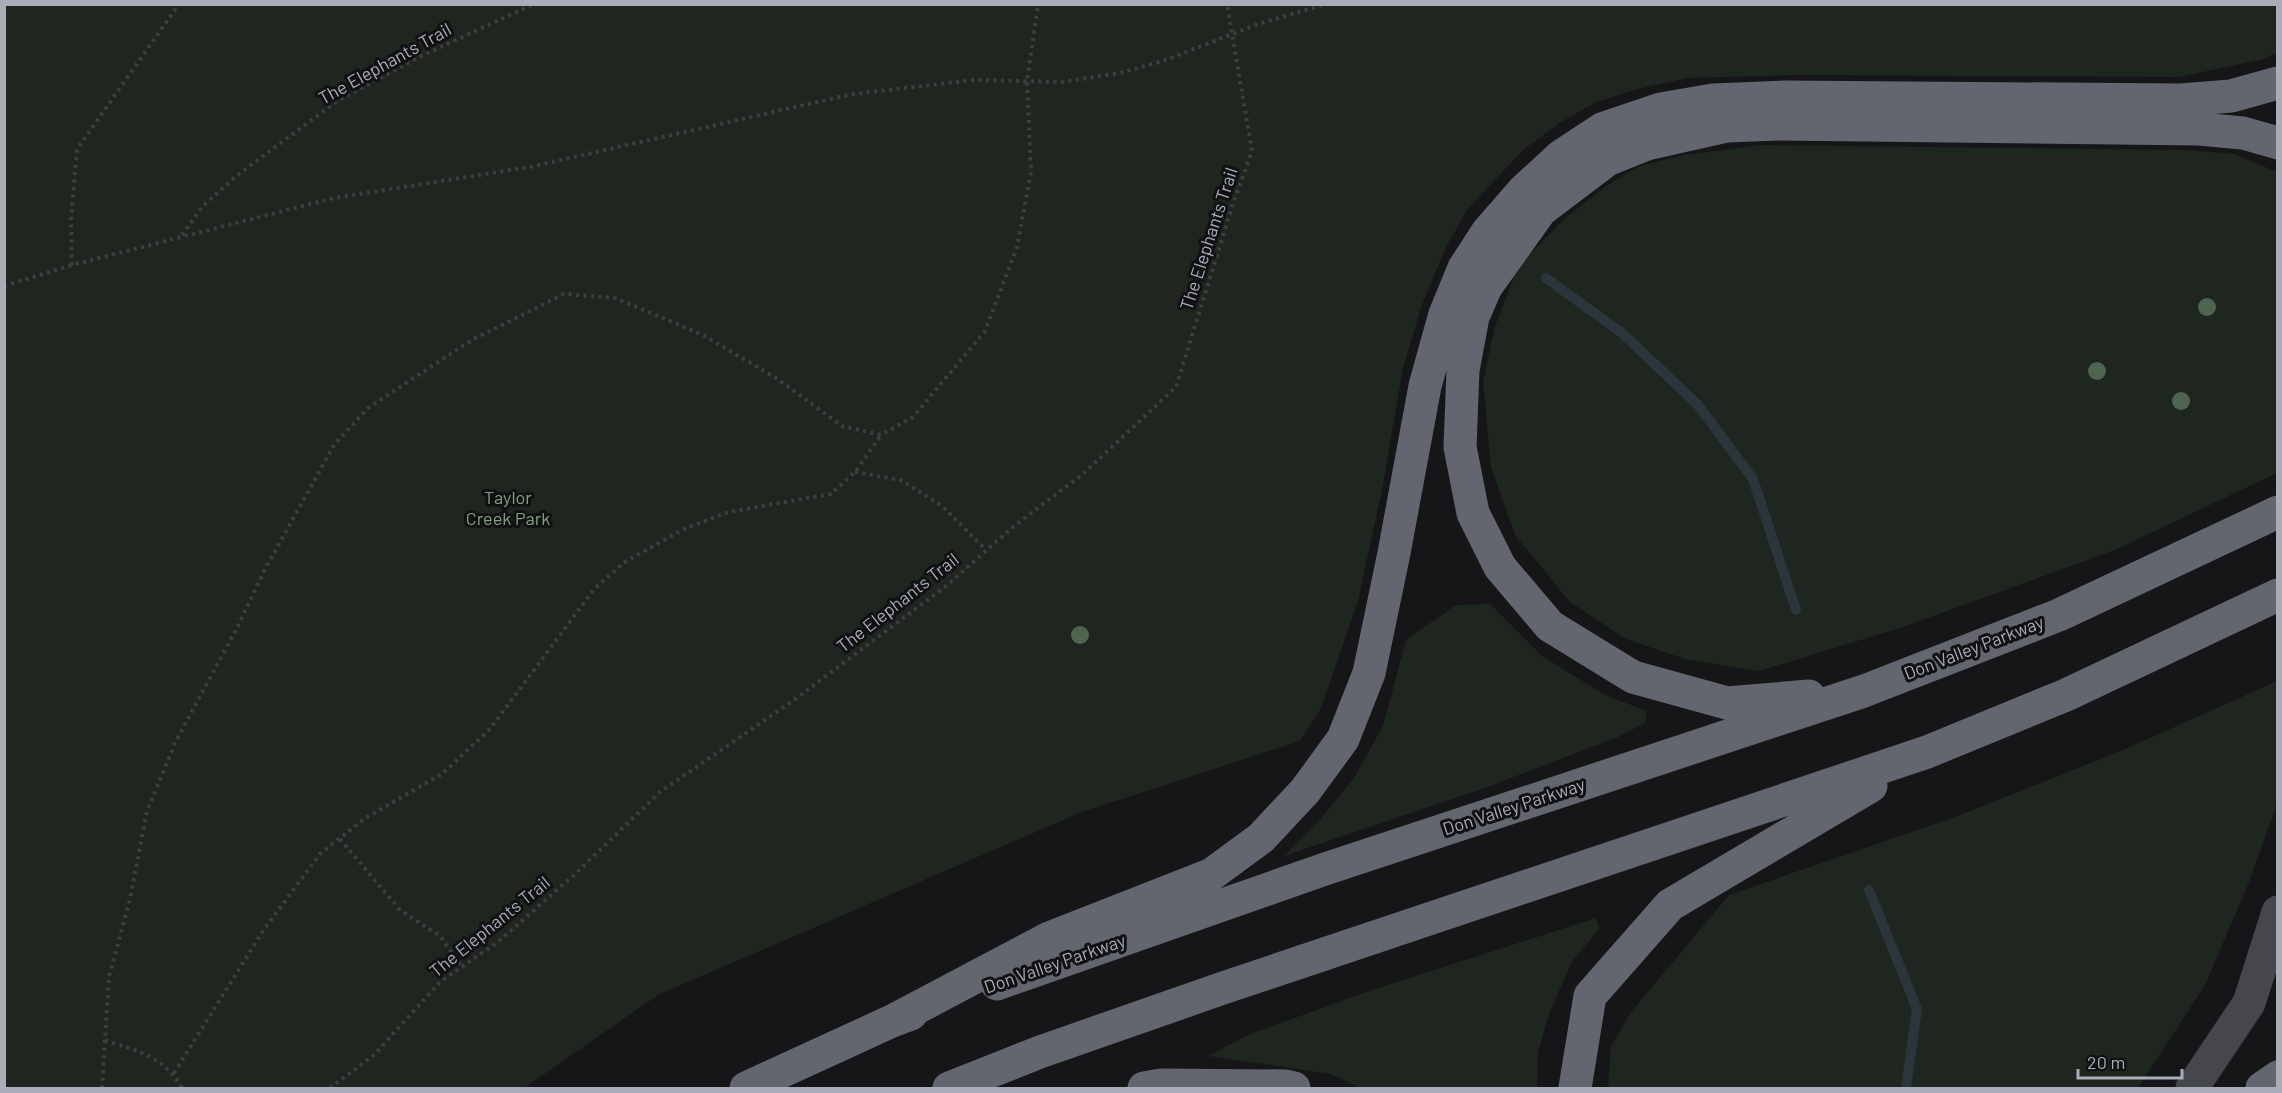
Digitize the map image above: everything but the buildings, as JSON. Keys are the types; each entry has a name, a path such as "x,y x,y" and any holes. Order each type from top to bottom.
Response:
{"highway":[{"path":"892,1021 1049,938 1212,874 1261,838 1305,792 1343,739 1369,673 1425,386 1449,304 1464,268 1488,231 1523,190 1561,156 1602,129 1661,109 1713,100 1784,97 2181,100 2231,96 2277,83"},
{"path":"1864,691 1727,703 1633,677 1550,626 1500,567 1473,513 1460,447 1462,370 1473,317 1486,288 1541,210 1607,160 1647,144 1727,126 1778,124 2199,129 2243,133 2277,143"},
{"name":"Don Valley Parkway","path":"746,1089 892,1021 1328,868 1864,691 2059,615 2277,512"},
{"path":"949,1089 1040,1052 1223,988 1927,752 2066,695 2277,595"},
{"path":"1575,1089 1590,996 1670,905 1927,752"},
{"path":"2262,1089 2277,1077"},
{"path":"1144,1089 1161,1085 1286,1086 1294,1089"}],"main road":[{"path":"2192,1089 2249,1003 2277,912"}],"path":[{"path":"72,265 71,219 76,148 179,4"},
{"name":"The Elephants Trail","path":"182,236 203,206 235,177 337,101 421,56 534,4"},
{"path":"174,1073 263,931 321,854 364,819 442,774 490,729 595,588 625,562 682,530 728,512 831,494 855,472 881,435 913,417 985,331 1017,247 1031,172 1027,81 1038,4"},
{"name":"The Elephants Trail","path":"330,1089 374,1055 440,982 498,942 574,875 660,792 794,700 945,587 1014,526 1083,474 1176,387 1251,151 1227,4"},
{"path":"4,286 72,265 334,198 530,168 853,94 974,80 1062,82 1120,73 1163,61 1258,24 1326,4"},
{"path":"102,1089 109,977 130,899 147,811 176,741 237,628 264,571 334,445 368,408 472,340 564,294 615,298 703,335 776,378 842,426 881,435"},
{"path":"855,472 901,480 942,506 986,550"},
{"path":"339,838 400,910 440,936 462,966"},
{"path":"105,1040 151,1056 174,1073 182,1089"}],"green space":[{"name":"Taylor Creek Park","path":"5,4 2277,4 2278,52 2264,59 2179,77 1800,75 1688,78 1633,90 1594,103 1558,124 1523,150 1467,210 1446,247 1422,305 1403,368 1383,485 1358,601 1321,708 1300,741 1082,812 658,995 524,1088 5,1088"},
{"path":"1762,145 2189,150 2235,154 2277,172 2277,473 2115,550 1903,627 1759,671 1685,659 1626,639 1570,602 1515,535 1491,467 1483,382 1495,326 1514,277 1532,252 1564,219 1606,186 1640,166 1684,155"},
{"path":"1490,604 1542,656 1607,696 1647,711 1645,723 1618,737 1485,788 1284,856 1318,822 1354,778 1383,726 1406,640 1456,605"},
{"path":"2277,681 2278,795 2273,815 2249,882 2205,985 2138,1088 1608,1088 1611,1046 1631,1012 1729,895 1955,817 2121,751"},
{"path":"1596,918 1599,929 1571,963 1549,1014 1538,1053 1537,1088 1360,1088 1331,1074 1208,1056 1250,1034 1372,990"}],"waterway":[{"path":"1546,278 1622,333 1698,405 1753,479 1796,610"},
{"path":"1869,890 1917,1009 1906,1088"}]}
